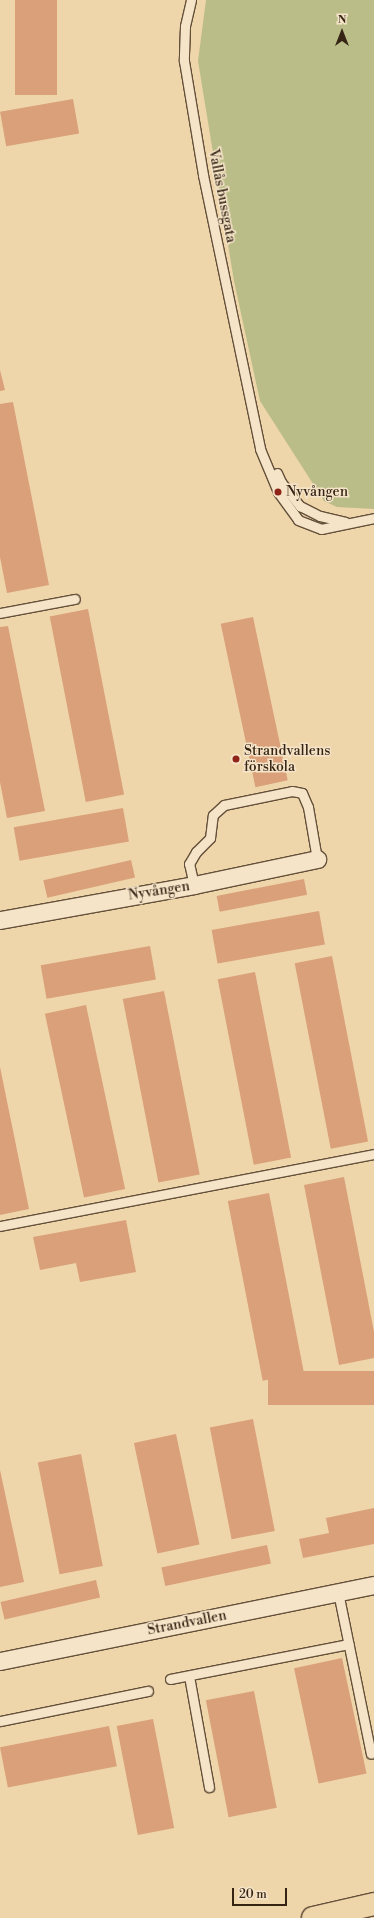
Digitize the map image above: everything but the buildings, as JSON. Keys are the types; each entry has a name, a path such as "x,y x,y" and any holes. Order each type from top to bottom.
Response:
{"highway":[{"path":"313,1918 374,1904"}],"street":[{"name":"Nyvången","path":"0,920 194,885 317,859"},
{"name":"Strandvallen","path":"0,1661 374,1585"}],"lane":[{"name":"Vallås bussgata","path":"191,0 185,26 184,61 203,175 247,396 260,449 278,492 298,520 321,529 374,518"},
{"name":"Vallås bussgata","path":"247,396 281,482 300,506 320,516 349,523"},
{"path":"0,614 75,598"},
{"path":"194,885 189,864 196,852 210,838 213,815 224,805 292,791 302,793 305,796 308,807 317,859"},
{"path":"0,1226 374,1154"},
{"path":"338,1592 372,1754"},
{"path":"170,1679 349,1644"},
{"path":"189,1676 209,1787"},
{"path":"0,1721 148,1691"}],"green space":[{"path":"206,0 374,0 374,509 337,507 324,501 260,401 234,281 198,61"}],"place":[{"name":"Nyvången","path":"278,492"},
{"name":"Strandvallens förskola","path":"236,759"}]}
